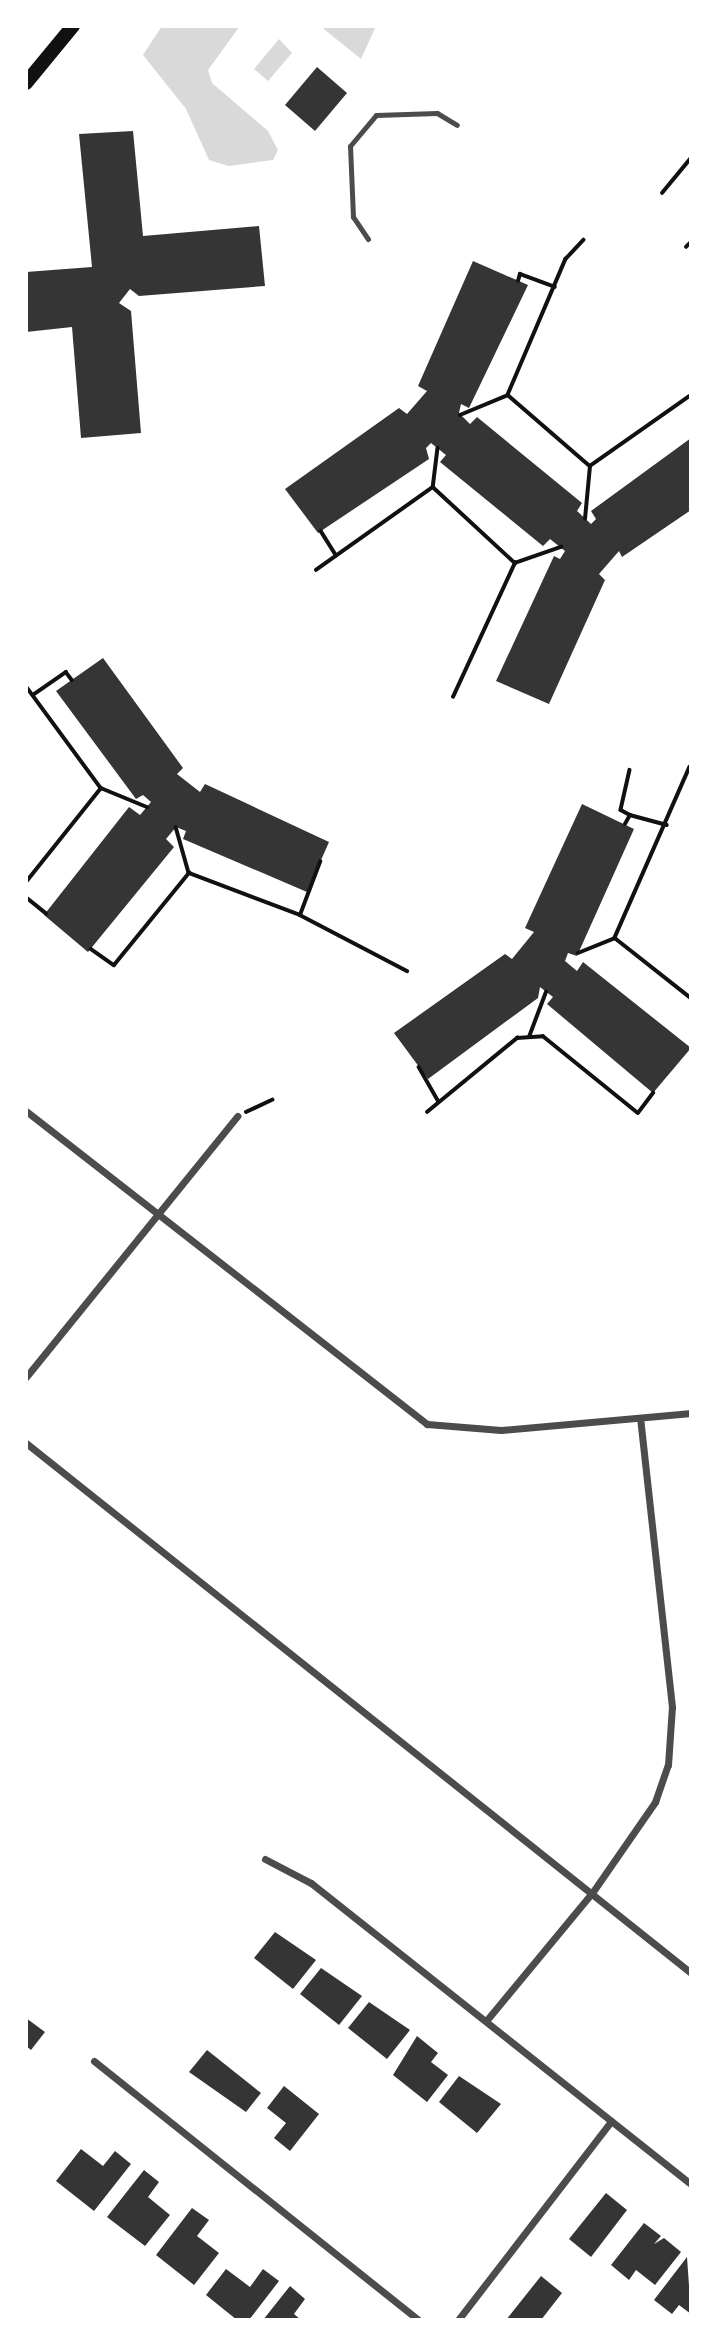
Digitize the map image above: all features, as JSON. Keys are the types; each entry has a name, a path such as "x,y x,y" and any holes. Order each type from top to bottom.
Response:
{"main road":[{"path":"26,83 73,26"}],"street":[{"path":"26,1111 157,1216 427,1424 462,1432 691,1413"},
{"path":"26,1377 237,1116"},
{"path":"486,2021 592,1893 655,1802 673,1733 640,1419"},
{"path":"26,1443 691,1973"},
{"path":"265,1859 311,1884 691,2185"},
{"path":"94,2061 419,2320"},
{"path":"458,2320 611,2121"}],"lane":[{"path":"368,239 353,217 350,146 376,115 437,113 457,125"}],"path":[{"path":"662,193 691,158"},
{"path":"460,415 508,394 566,259 584,240"},
{"path":"686,247 691,242"},
{"path":"518,281 520,274 555,287"},
{"path":"508,394 590,466"},
{"path":"585,519 590,466 691,395"},
{"path":"316,570 433,487 438,449"},
{"path":"433,487 515,563"},
{"path":"321,531 336,555"},
{"path":"453,697 515,563 561,547"},
{"path":"33,695 66,671 72,680"},
{"path":"26,686 101,788 147,807"},
{"path":"578,953 615,938 667,825 690,766"},
{"path":"630,771 621,810 667,825"},
{"path":"26,882 101,788"},
{"path":"625,824 630,815"},
{"path":"176,827 189,873"},
{"path":"300,915 320,862"},
{"path":"189,873 300,915 407,971"},
{"path":"91,949 114,964 189,873"},
{"path":"26,897 46,913"},
{"path":"615,938 691,998"},
{"path":"529,1037 546,992"},
{"path":"427,1112 517,1038 543,1036 638,1113 653,1093"},
{"path":"419,1067 439,1102"},
{"path":"237,1116 272,1100"}],"shaded area":[{"path":"162,26 240,26 208,70 212,83 268,131 278,150 273,160 229,166 209,160 186,109 143,55"},
{"path":"320,26 374,26 375,28 361,59"},
{"path":"279,39 292,53 268,81 254,69"}],"building":[{"path":"317,67 347,93 315,131 285,105"},
{"path":"133,131 143,236 259,226 265,286 139,296 130,289 119,303 131,311 141,433 81,438 72,327 26,332 26,272 92,267 79,134"},
{"path":"473,261 528,285 469,408 461,404 459,413 470,424 477,417 582,503 577,511 591,524 596,519 591,511 691,438 691,510 622,557 619,551 599,574 605,580 549,704 496,681 554,556 560,559 565,551 550,539 543,546 440,462 446,455 431,443 426,448 429,459 318,533 285,489 399,408 407,414 427,391 418,386"},
{"path":"103,658 183,768 177,774 200,792 205,784 329,842 307,892 183,839 186,831 176,827 166,839 174,847 88,952 44,915 129,807 140,815 151,802 143,795 136,799 56,691"},
{"path":"582,804 634,829 577,956 568,953 565,961 577,971 583,962 691,1048 653,1093 547,1004 553,997 540,987 538,998 428,1079 394,1033 505,954 512,959 534,932 525,928"},
{"path":"275,1932 316,1960 293,1989 254,1958"},
{"path":"321,1968 362,1996 339,2025 300,1994"},
{"path":"369,2002 410,2030 387,2059 348,2028"},
{"path":"26,2018 45,2032 31,2050 26,2046"},
{"path":"417,2036 438,2053 431,2062 448,2075 427,2102 393,2075"},
{"path":"207,2050 261,2093 246,2112 189,2072"},
{"path":"459,2076 501,2104 477,2133 439,2102"},
{"path":"284,2086 319,2114 290,2151 274,2138 286,2123 267,2108"},
{"path":"81,2149 103,2166 115,2151 131,2164 94,2211 56,2181"},
{"path":"144,2170 159,2182 148,2197 170,2215 145,2246 107,2217"},
{"path":"606,2193 627,2210 591,2257 569,2239"},
{"path":"192,2208 209,2220 197,2236 219,2253 194,2285 156,2255"},
{"path":"644,2223 661,2236 654,2244 664,2238 681,2252 655,2285 636,2270 629,2280 611,2265"},
{"path":"687,2257 691,2314 679,2305 672,2314 654,2300"},
{"path":"226,2269 250,2287 263,2269 279,2281 249,2320 237,2320 206,2295"},
{"path":"541,2276 562,2293 541,2320 506,2320"},
{"path":"290,2286 305,2299 294,2314 301,2320 263,2320"}]}
